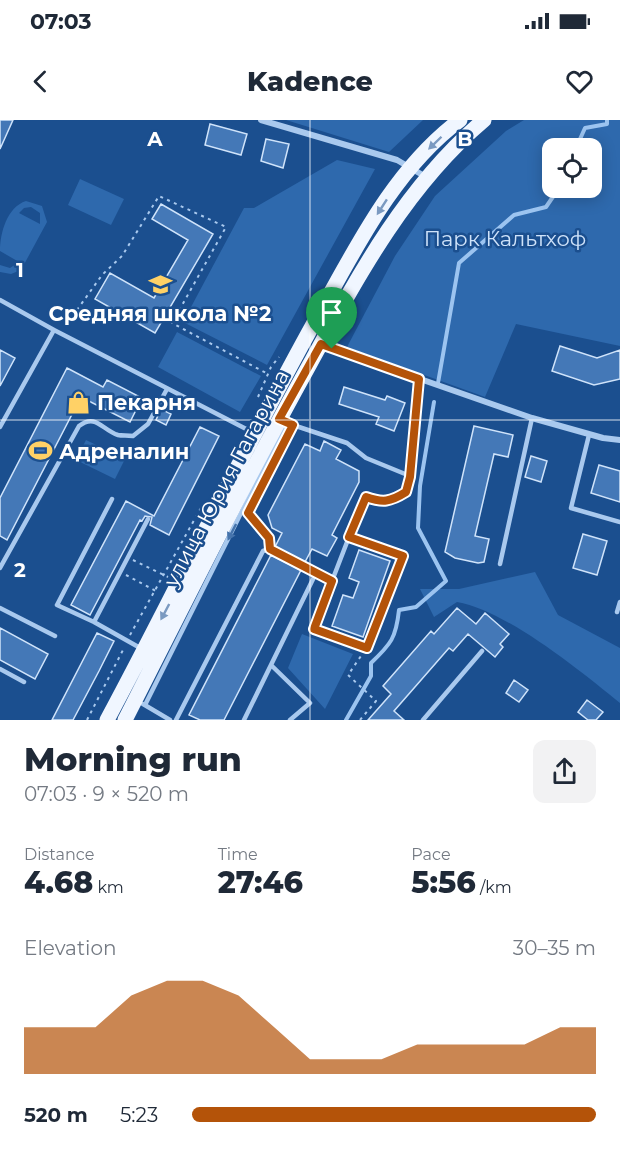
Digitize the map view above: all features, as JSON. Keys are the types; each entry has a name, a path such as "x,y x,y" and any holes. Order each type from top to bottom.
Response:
{"main road":[{"name":"улица Юрия Гагарина","path":"107,720 254,434 356,248 410,167 460,120"},
{"name":"улица Юрия Гагарина","path":"125,720 140,703 321,344 400,211 426,177 484,120"}],"street":[{"path":"261,120 397,160 426,177"},
{"path":"307,336 321,344 532,418 589,435 620,440"}],"lane":[{"path":"0,300 254,434"},
{"path":"0,427 54,330"},
{"path":"366,497 383,503 392,501 406,492 410,477 419,379"},
{"path":"0,568 79,426 86,420 95,420 117,435 133,436 148,424 167,389"},
{"path":"500,564 532,418"},
{"path":"283,421 347,443 366,458 410,477"},
{"path":"589,435 571,508 620,522"},
{"path":"112,500 57,605 145,650"},
{"path":"94,622 148,519"},
{"path":"349,537 403,556 367,648 314,629 332,581 349,537"},
{"path":"176,720 263,551 270,549 332,581"},
{"path":"244,720 316,573"},
{"path":"617,612 620,602"},
{"path":"0,608 55,636"},
{"path":"423,720 482,651"},
{"path":"271,664 310,703 290,720"},
{"path":"0,669 24,682"},
{"path":"140,703 170,720"}],"path":[{"path":"77,310 102,275 122,256 159,196 225,227 172,323 268,374"},
{"path":"349,537 366,497"},
{"path":"242,523 248,513 269,538 270,549"},
{"path":"128,557 163,575"},
{"path":"120,572 155,590"},
{"path":"360,720 376,701 348,675 367,648"}],"green space":[{"path":"286,120 423,120 389,152"},
{"name":"Парк Кальтхоф","path":"524,120 620,120 620,346 516,324 485,397 347,347 395,256 435,196 506,131"},
{"path":"337,160 375,169 267,365 183,322 244,208 254,208"},
{"path":"80,179 124,199 111,225 68,205"},
{"path":"26,201 42,206 47,222 21,270 11,274 0,272 0,265 10,268 19,262 0,251 1,236 6,221 19,204","holes":["31,207 40,213 40,224 19,213 24,208"]},
{"path":"177,332 261,376 240,412 158,367"},
{"path":"86,440 125,459 115,479 76,460"},
{"path":"535,572 558,615 620,648 620,703 542,644 498,617 457,602 434,617 420,589 459,589"},
{"path":"302,634 353,654 325,709 288,668"}],"building":[{"path":"0,120 13,120 0,149"},
{"path":"210,124 247,134 241,155 205,145"},
{"path":"266,139 289,144 283,168 261,161"},
{"path":"161,204 213,234 155,333 95,299 110,273 154,298 188,240 152,219"},
{"path":"560,346 597,358 620,350 620,379 594,385 552,371"},
{"path":"0,350 15,358 0,386"},
{"path":"67,368 103,387 107,380 142,398 130,422 81,397 7,540 0,536 0,498"},
{"path":"344,387 385,400 387,396 405,403 394,431 376,424 379,417 339,404"},
{"path":"161,409 171,414 166,425 156,420"},
{"path":"474,426 513,435 508,457 494,454 475,536 489,539 484,562 478,563 455,558 445,552"},
{"path":"200,427 219,436 169,535 150,525 152,517 145,516 142,521 140,520 90,615 71,605 126,501 154,516"},
{"path":"324,441 341,450 336,459 359,471 359,482 332,535 337,538 327,556 312,549 305,562 275,547 282,533 272,528 268,515 305,444 320,451"},
{"path":"531,456 547,461 541,482 525,477"},
{"path":"599,465 620,471 620,502 591,493"},
{"path":"583,534 607,541 597,575 573,568"},
{"path":"359,550 390,561 363,637 332,626 343,595 353,598 359,582 349,578"},
{"path":"271,555 301,570 224,720 200,720 189,715"},
{"path":"457,608 476,624 485,613 509,634 500,644 503,647 495,657 468,634 453,651 449,648 394,711 404,720 368,720 391,694 383,686 431,631 434,634"},
{"path":"0,628 48,654 35,679 0,660"},
{"path":"97,633 114,641 99,671 73,720 52,720"},
{"path":"514,680 528,690 519,702 506,693"},
{"path":"587,700 603,712 596,720 588,720 578,712"}],"waterway":[{"path":"580,138 585,128 607,124 607,120"},
{"path":"438,383 459,263 514,215 546,207 552,198"},
{"path":"346,720 371,676 371,663 383,651 394,634 399,610 416,607 446,581 418,528 420,486 434,402"}],"place":[{"name":"Средняя школа №2","path":"160,285"},
{"name":"Пекарня","path":"79,402"},
{"name":"Адреналин","path":"41,451"}],"route":[{"path":"321,344 332,349 419,379 410,477 406,492 392,501 383,503 366,497 349,537 403,556 367,648 314,629 332,581 270,549 269,538 248,513 293,425 279,419 321,344"}]}
